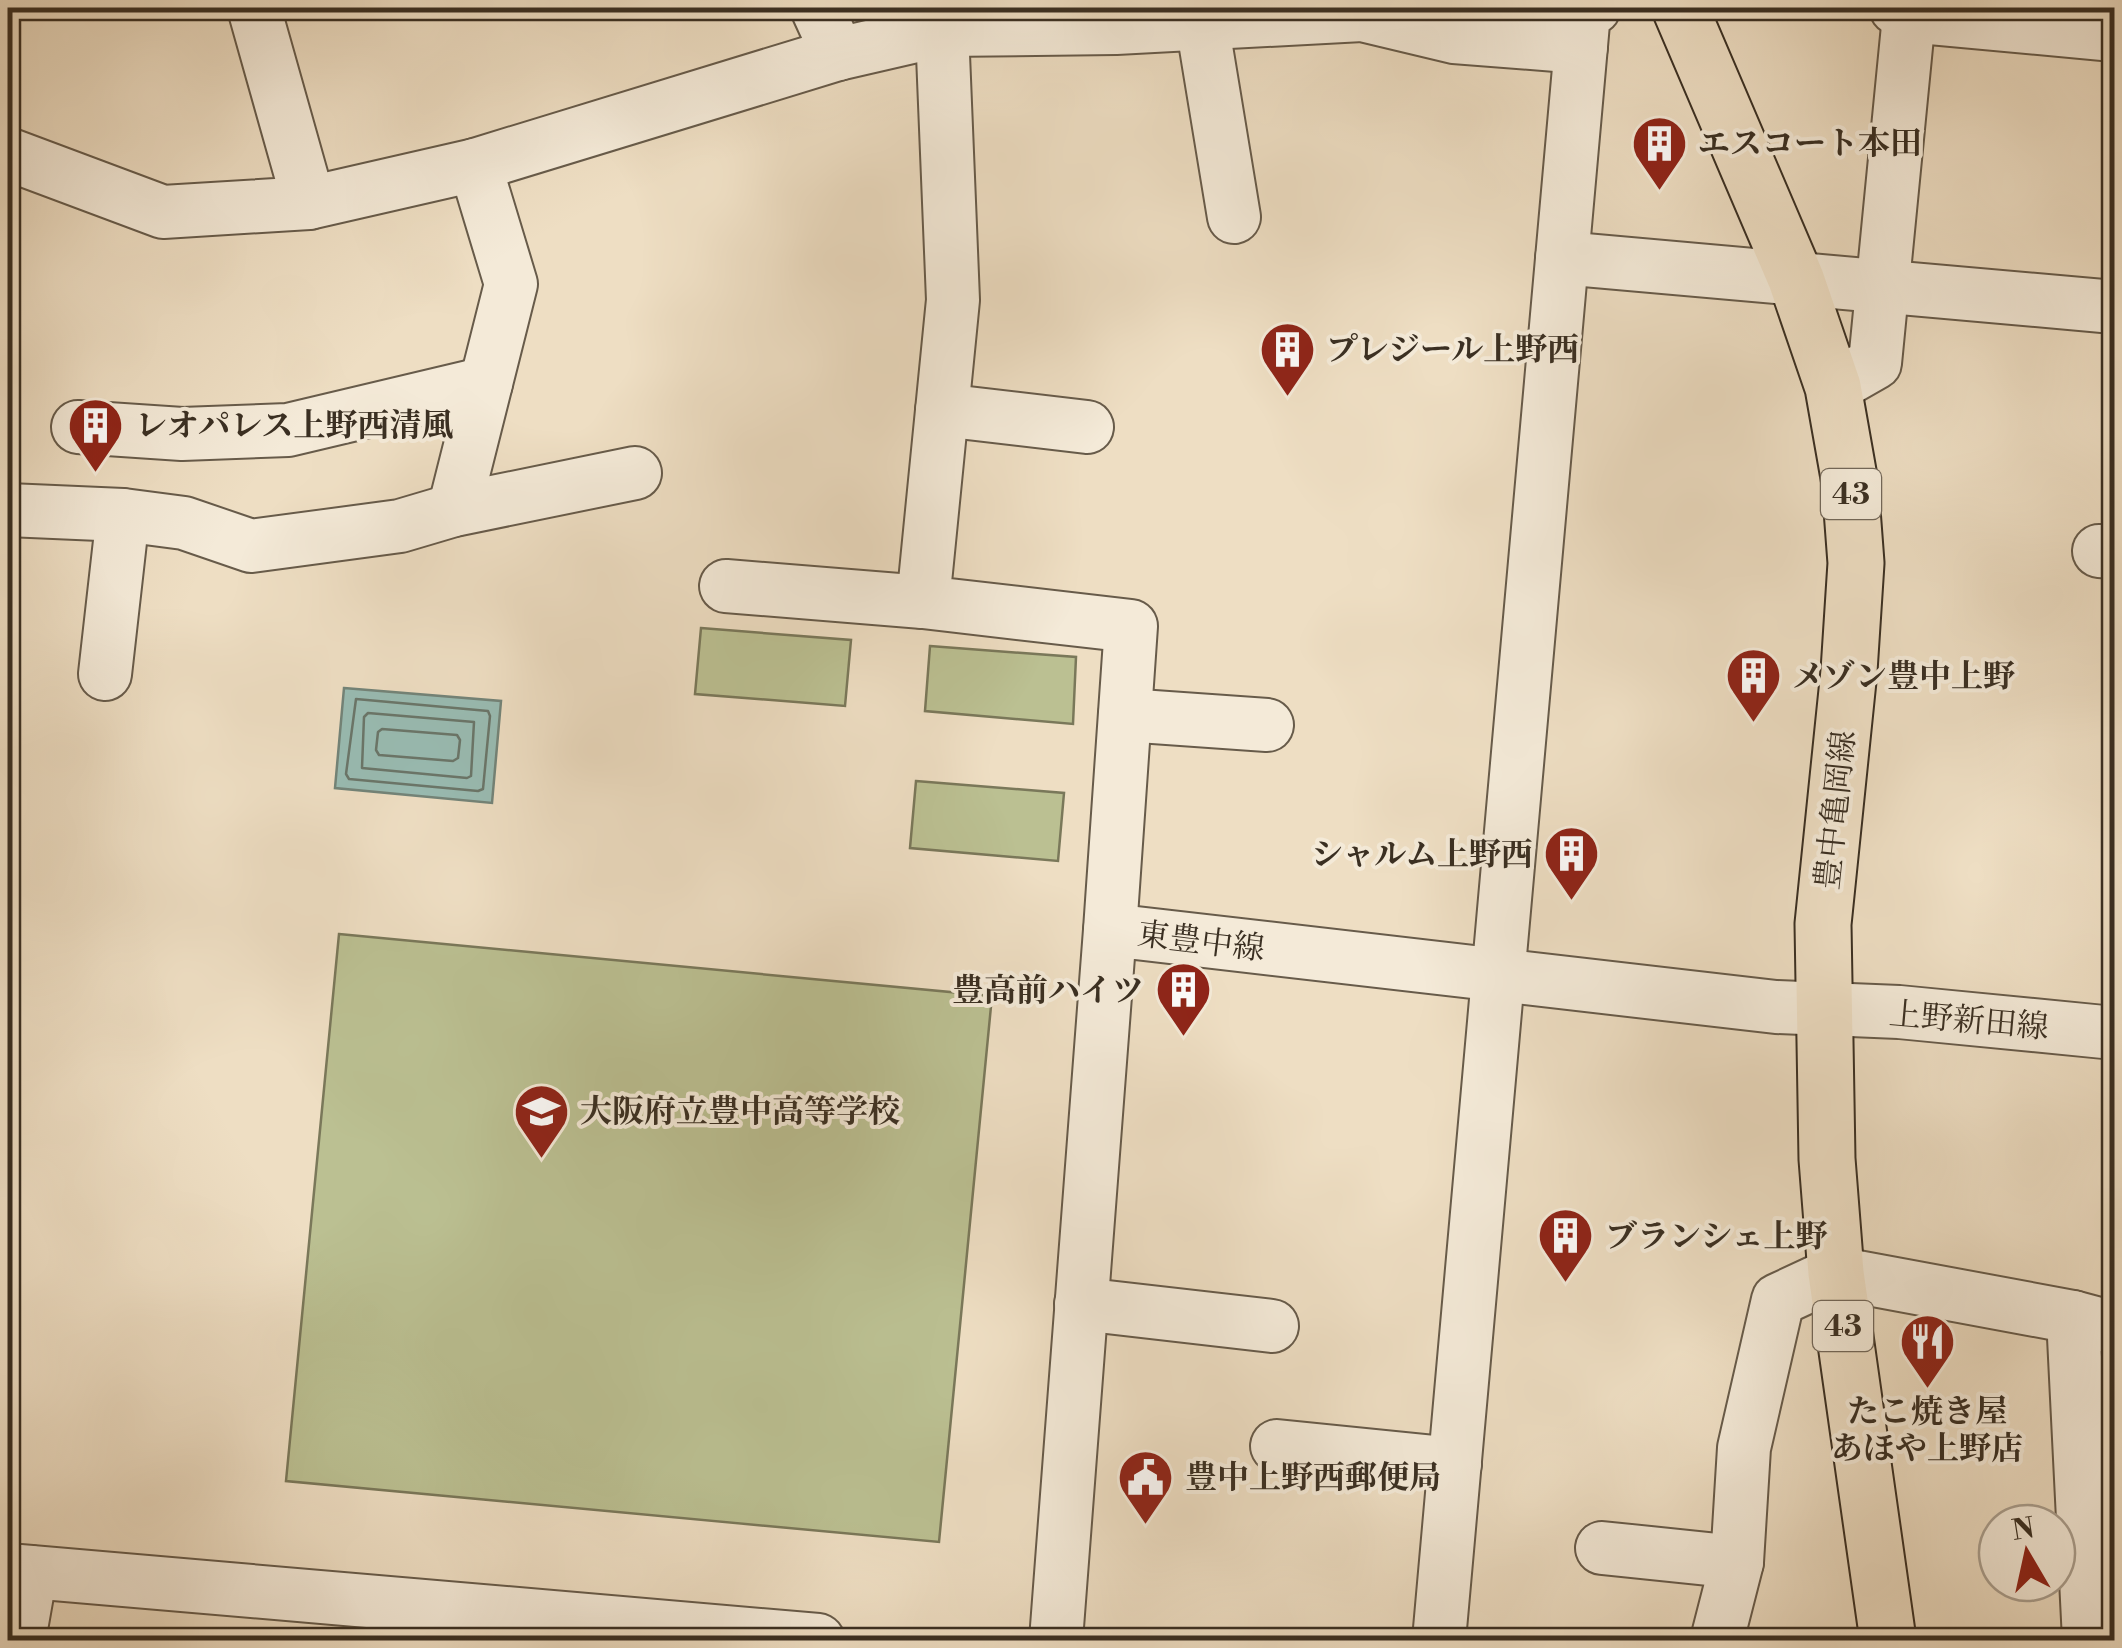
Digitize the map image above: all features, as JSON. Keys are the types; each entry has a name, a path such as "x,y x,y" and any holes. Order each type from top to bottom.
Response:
{"main road":[{"name":"豊中亀岡線","path":"1680,8 1796,279 1833,387 1850,484 1856,563 1850,671 1823,924 1822,1009 1836,1273 1888,1640"}],"street":[{"path":"254,8 309,203"},
{"path":"1833,387 1875,363 1903,12 2114,35"},
{"path":"8,154 163,212 309,203 475,166 827,31 1202,23 1362,15 1436,19 1454,37 1588,27 1562,258 1439,1640"},
{"path":"1202,23 1234,217"},
{"path":"923,602 953,300 942,30"},
{"path":"454,510 511,284 475,166"},
{"path":"1562,258 2114,307"},
{"path":"78,428 182,434 288,430 486,383"},
{"path":"942,410 1087,427"},
{"path":"8,510 124,515 184,523 251,546 400,526 454,510 635,474"},
{"path":"104,674 124,515"},
{"path":"726,586 923,602 1131,626 1110,930"},
{"path":"1125,715 1266,725"},
{"name":"東豊中線","path":"1056,1640 1110,930 1822,1009"},
{"name":"上野新田線","path":"1822,1009 1899,1012 2114,1033"},
{"path":"1718,1640 1738,1562 1744,1448 1778,1300 1836,1273 2094,1322 2089,1640"},
{"path":"1081,1304 1272,1326"},
{"path":"1277,1446 1455,1464"},
{"path":"1602,1548 1738,1562"},
{"path":"19,1640 19,1571 299,1618 818,1640"}],"green space":[{"path":"701,628 851,640 845,706 695,694"},
{"path":"930,646 1076,657 1073,724 925,711"},
{"path":"916,781 1064,793 1058,861 910,848"},
{"path":"339,934 992,996 939,1542 286,1481"}],"water":[{"path":"344,688 501,701 492,803 335,788"}],"place":[{"name":"エスコート本田","path":"1659,192"},
{"name":"プレジール上野西","path":"1287,398"},
{"name":"レオパレス上野西清風","path":"96,474"},
{"name":"メゾン豊中上野","path":"1753,725"},
{"name":"シャルム上野西","path":"1572,903"},
{"name":"豊高前ハイツ","path":"1183,1039"},
{"name":"大阪府立豊中高等学校","path":"541,1160"},
{"name":"ブランシェ上野","path":"1566,1285"},
{"name":"たこ焼き屋 あほや上野店","path":"1927,1391"},
{"name":"豊中上野西郵便局","path":"1146,1526"}]}
